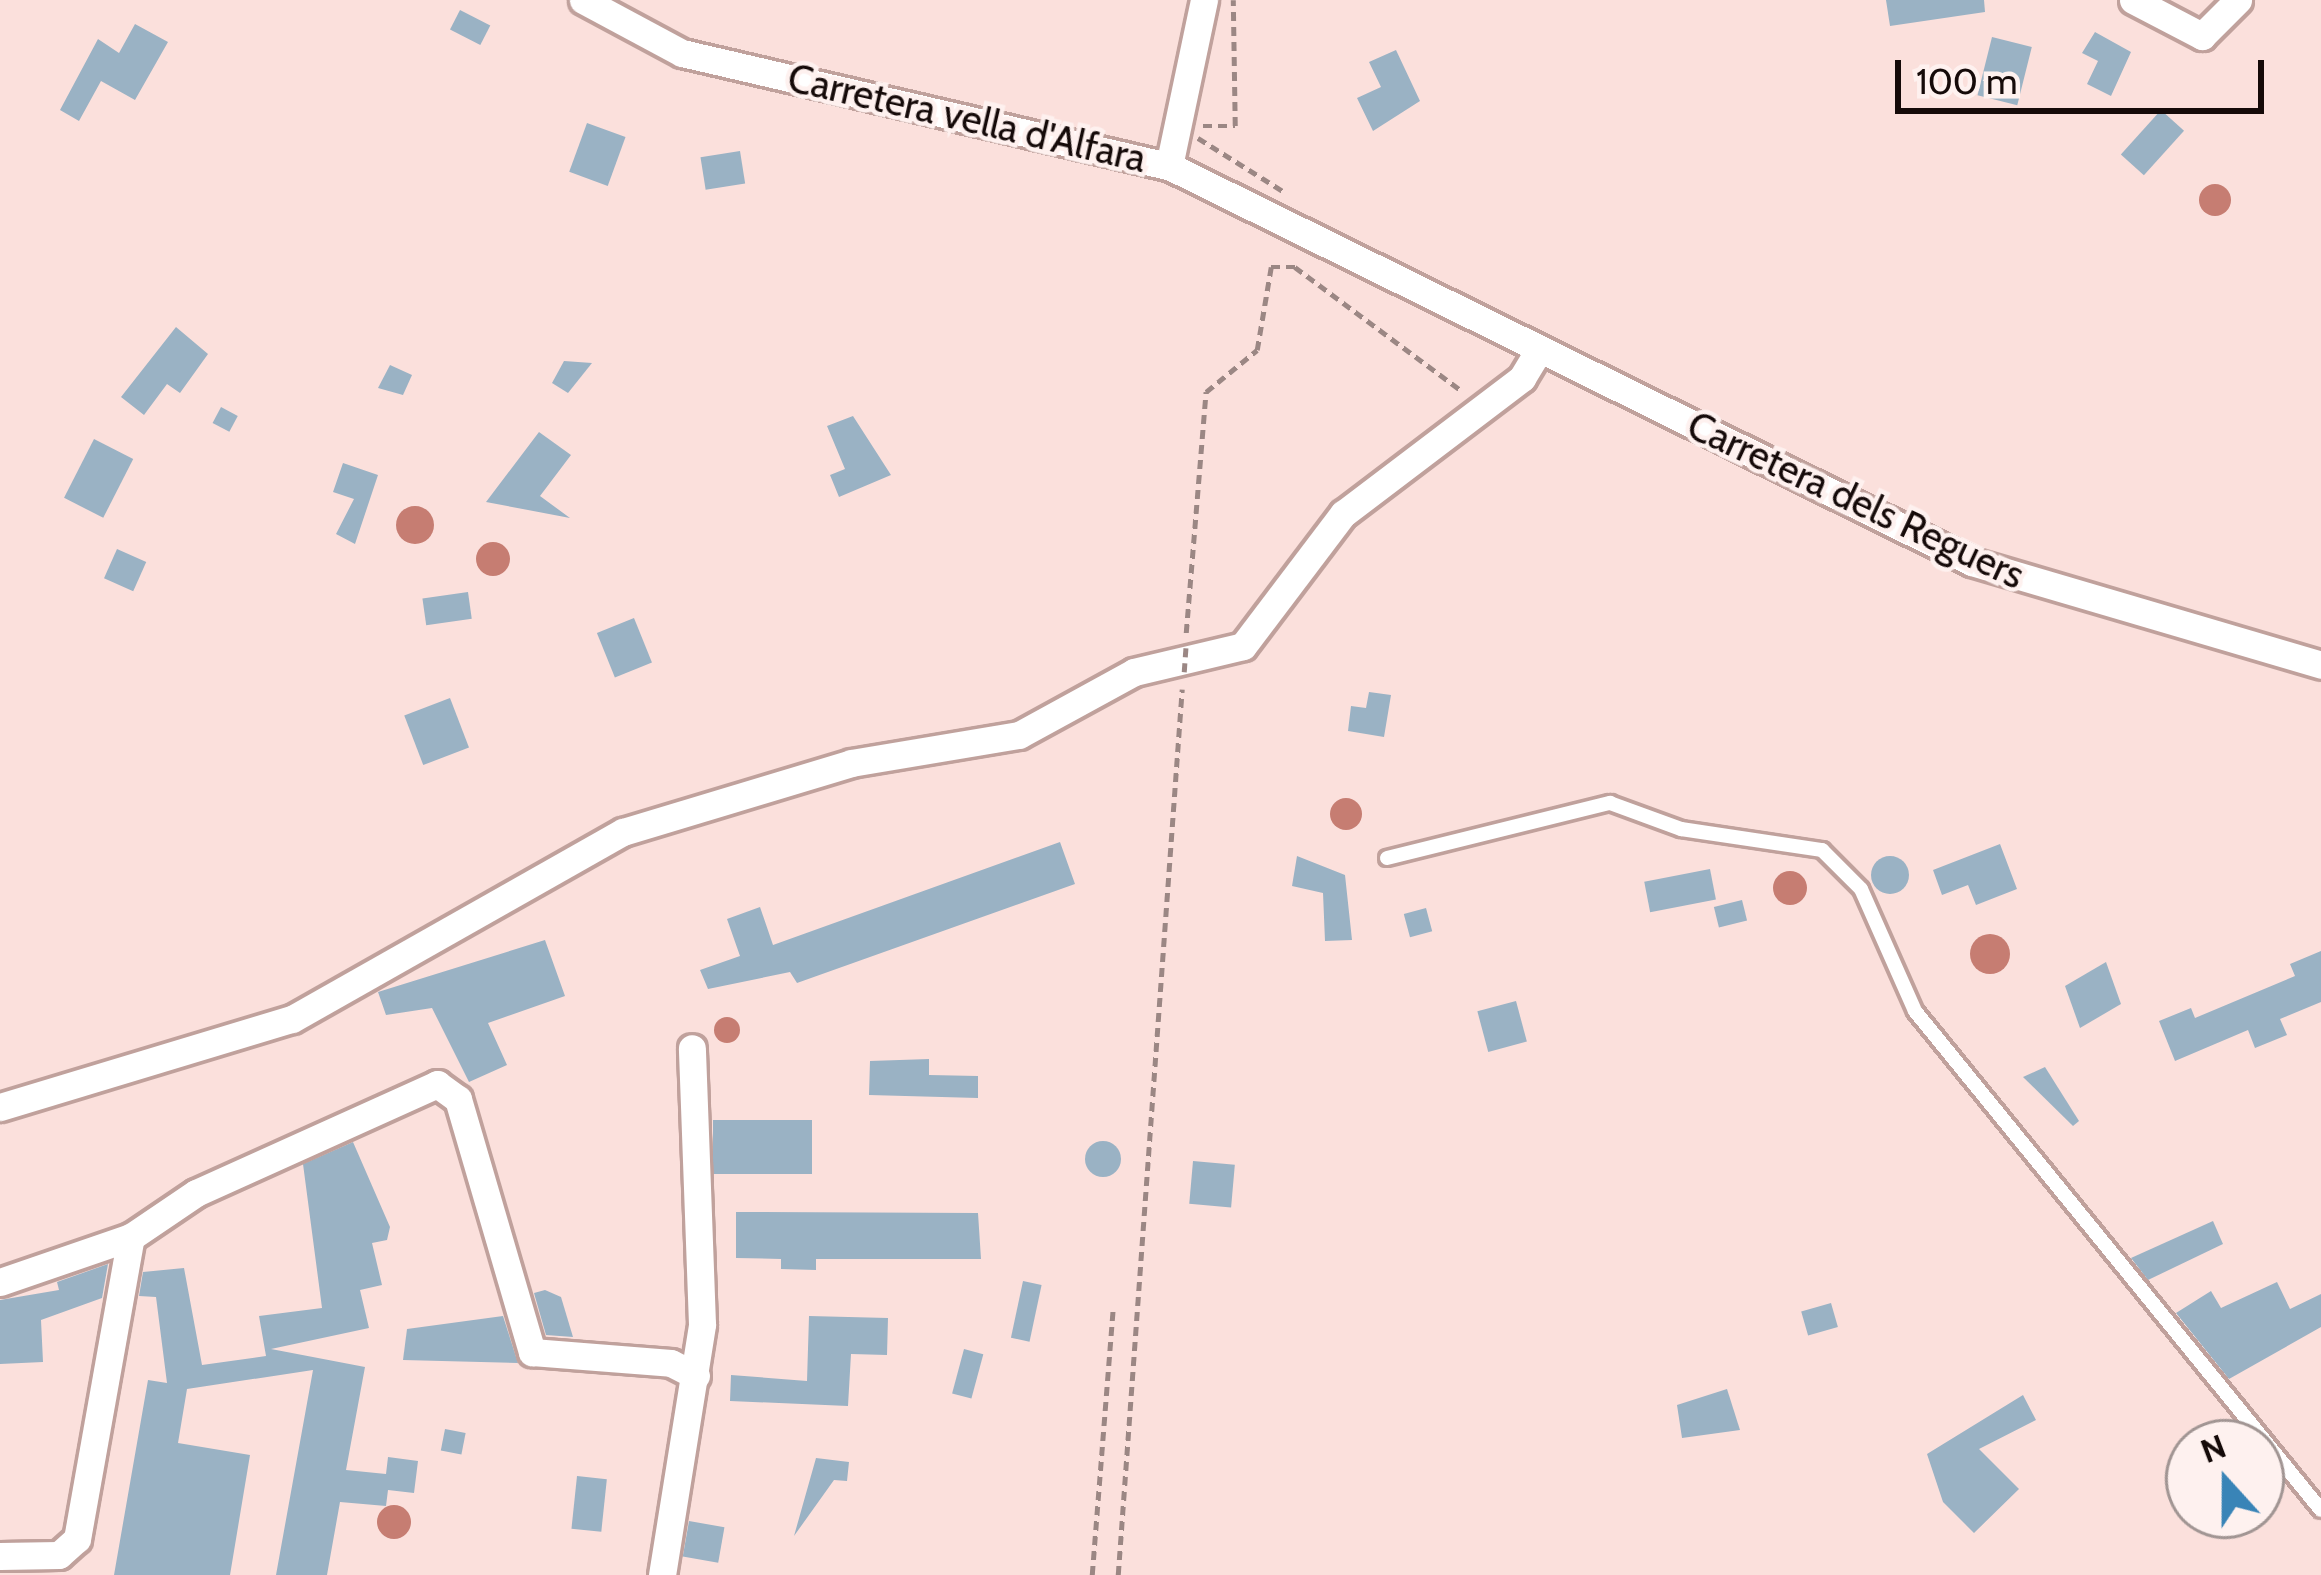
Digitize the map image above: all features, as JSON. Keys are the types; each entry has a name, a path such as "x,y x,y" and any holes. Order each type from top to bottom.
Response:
{"street":[{"name":"Carretera vella d'Alfara","path":"584,0 682,53 1169,166 1538,351"},
{"path":"1169,166 1204,0"},
{"path":"2133,0 2202,36 2238,0"},
{"path":"0,1107 292,1019 623,832 851,763 1019,735 1134,672 1243,646 1326,531 1522,378 1538,351"},
{"name":"Carretera dels Reguers","path":"1538,351 1972,562 2321,665"},
{"path":"662,1575 696,1376 692,1048"},
{"path":"0,1282 131,1237 405,1092 449,1085 532,1352 670,1363 696,1376"},
{"path":"0,1556 59,1555 77,1539 131,1237"}],"lane":[{"path":"1387,858 1610,803 1681,829 1822,850 1861,889 1915,1011 2321,1510"}],"path":[{"path":"1230,32 1233,0"},
{"path":"1118,1575 1206,392"},
{"path":"1092,1575 1113,1311"}],"shaded area":[{"path":"2215,184 2226,189 2231,200 2226,211 2215,216 2204,211 2199,200 2204,189"},
{"path":"415,506 428,512 434,525 428,538 415,544 402,538 396,525 402,512"},
{"path":"493,542 505,547 510,559 505,571 493,576 481,571 476,559 481,547"},
{"path":"1346,798 1357,803 1362,814 1357,825 1346,830 1335,825 1330,814 1335,803"},
{"path":"1790,871 1802,876 1807,888 1802,900 1790,905 1778,900 1773,888 1778,876"},
{"path":"1990,934 2004,940 2010,954 2004,968 1990,974 1976,968 1970,954 1976,940"},
{"path":"727,1017 740,1030 727,1043 714,1030"},
{"path":"394,1505 406,1510 411,1522 406,1534 394,1539 382,1534 377,1522 382,1510"}],"building":[{"path":"1886,0 1984,0 1985,12 1890,26"},
{"path":"460,10 490,25 480,45 450,30"},
{"path":"135,24 168,42 135,100 101,81 79,121 60,110 98,39 119,53"},
{"path":"2095,32 2131,52 2111,96 2087,84 2098,61 2082,53"},
{"path":"1992,37 2032,47 2017,105 1977,95"},
{"path":"1396,50 1420,101 1373,131 1357,98 1381,87 1369,62"},
{"path":"2161,110 2184,131 2144,175 2121,155"},
{"path":"587,123 626,137 608,186 569,172"},
{"path":"740,151 745,184 706,190 700,157"},
{"path":"176,327 208,354 180,393 167,384 144,415 121,397"},
{"path":"564,361 592,363 568,393 552,383"},
{"path":"390,365 412,375 403,395 378,388"},
{"path":"221,407 238,416 229,432 213,423"},
{"path":"853,416 891,475 839,497 830,475 845,469 827,426"},
{"path":"539,432 571,455 540,496 570,518 486,502"},
{"path":"94,439 133,459 103,518 64,498"},
{"path":"343,463 378,475 355,544 336,534 354,499 333,492"},
{"path":"117,549 146,562 133,591 104,578"},
{"path":"468,592 472,619 426,625 422,598"},
{"path":"634,618 652,663 615,677 597,633"},
{"path":"1369,692 1391,695 1384,737 1348,731 1351,706 1366,708"},
{"path":"450,698 469,747 423,765 404,716"},
{"path":"1060,842 1075,884 797,983 790,972 708,989 700,970 740,956 727,919 760,907 773,945"},
{"path":"2000,844 2017,889 1976,905 1968,885 1942,895 1933,870"},
{"path":"1297,856 1345,875 1352,940 1325,941 1323,893 1292,886"},
{"path":"1890,856 1903,862 1909,875 1903,888 1890,894 1877,888 1871,875 1877,862"},
{"path":"1710,869 1716,899 1650,912 1644,882"},
{"path":"1742,900 1747,920 1719,927 1714,907"},
{"path":"1426,908 1432,931 1410,937 1404,914"},
{"path":"545,940 565,996 488,1023 507,1065 469,1082 432,1008 386,1015 378,992"},
{"path":"2321,951 2321,1002 2280,1019 2287,1035 2255,1048 2248,1030 2175,1061 2159,1021 2191,1008 2195,1018 2295,976 2290,964"},
{"path":"2106,962 2121,1004 2080,1028 2065,986"},
{"path":"1516,1001 1527,1042 1488,1052 1477,1011"},
{"path":"929,1059 929,1075 978,1076 978,1098 869,1095 870,1061"},
{"path":"2045,1067 2079,1121 2073,1126 2023,1077"},
{"path":"713,1120 812,1120 812,1174 713,1174"},
{"path":"1103,1141 1115,1147 1121,1159 1115,1171 1103,1177 1091,1171 1085,1159 1091,1147"},
{"path":"353,1142 390,1227 387,1240 372,1243 382,1285 360,1290 369,1328 271,1349 365,1367 346,1470 386,1474 388,1457 418,1461 414,1493 388,1490 386,1506 340,1502 327,1575 276,1575 313,1370 187,1389 178,1443 250,1455 230,1575 114,1575 148,1380 167,1383 156,1297 139,1296 143,1272 184,1268 202,1365 266,1356 259,1316 322,1308 303,1164"},
{"path":"1193,1161 1235,1165 1231,1207 1189,1204"},
{"path":"736,1212 978,1213 981,1259 816,1259 816,1270 781,1269 781,1259 736,1258"},
{"path":"2213,1221 2223,1244 2148,1280 2131,1258"},
{"path":"108,1264 102,1298 41,1320 43,1362 0,1364 0,1300 59,1290 57,1282"},
{"path":"1023,1281 1042,1285 1030,1342 1011,1338"},
{"path":"2277,1282 2290,1309 2321,1294 2321,1327 2229,1379 2176,1313 2211,1291 2221,1308"},
{"path":"545,1290 561,1297 573,1337 546,1335 534,1293"},
{"path":"1831,1303 1838,1327 1808,1336 1801,1312"},
{"path":"503,1316 518,1363 403,1360 407,1329"},
{"path":"809,1316 888,1318 887,1355 851,1354 848,1406 730,1401 731,1375 807,1381"},
{"path":"964,1349 983,1354 971,1399 952,1393"},
{"path":"1727,1389 1740,1430 1682,1438 1677,1405"},
{"path":"2023,1395 2036,1420 1979,1449 2019,1489 1974,1533 1943,1502 1927,1454"},
{"path":"445,1429 466,1433 461,1455 441,1451"},
{"path":"816,1458 849,1462 847,1481 834,1480 794,1536"},
{"path":"577,1476 607,1479 601,1532 571,1529"},
{"path":"689,1521 724,1527 718,1563 683,1556"}]}
